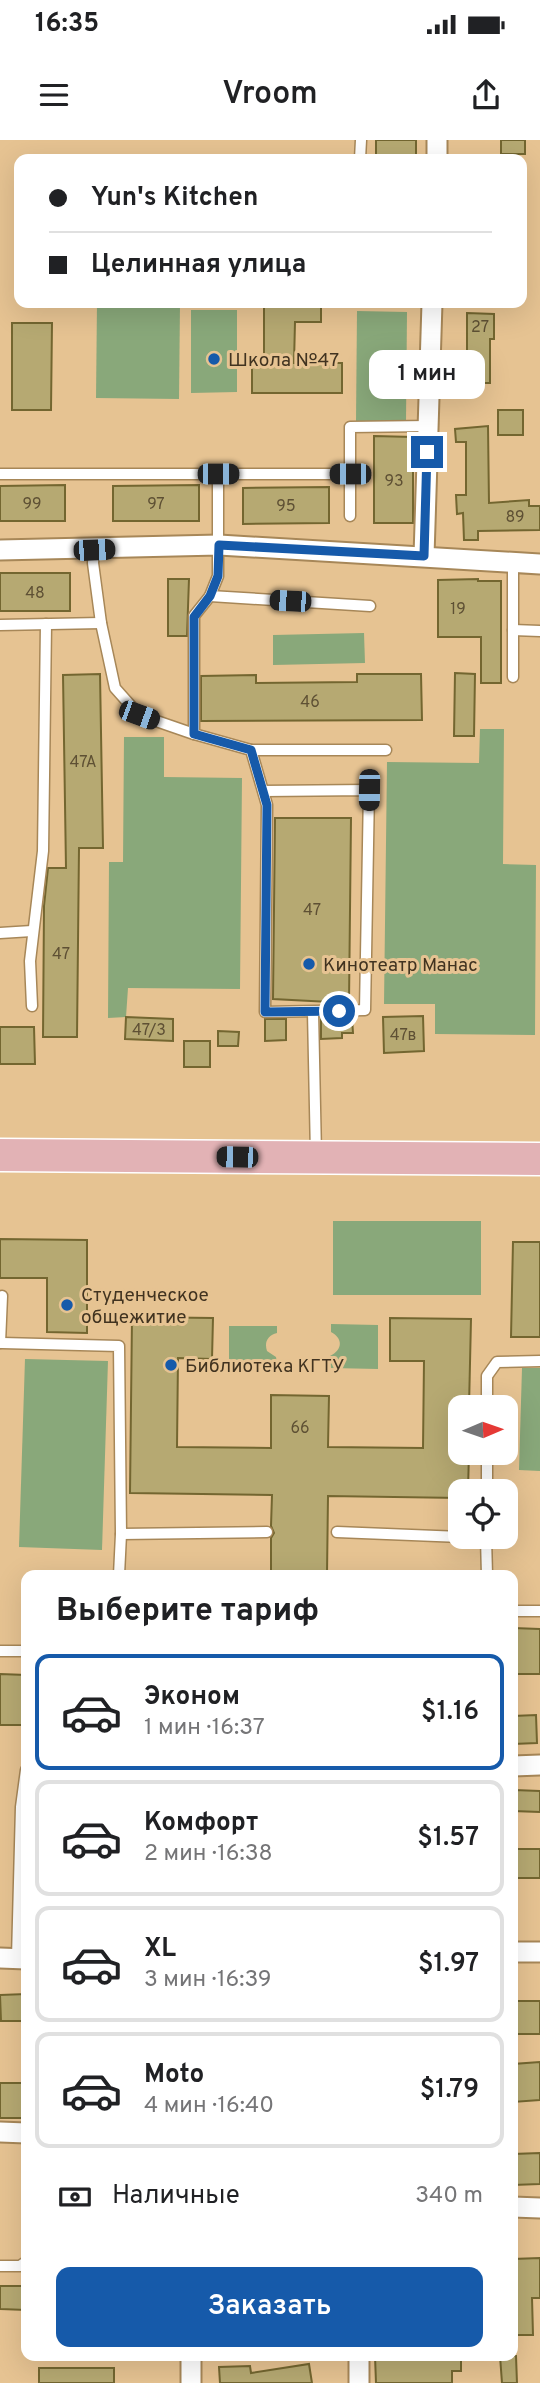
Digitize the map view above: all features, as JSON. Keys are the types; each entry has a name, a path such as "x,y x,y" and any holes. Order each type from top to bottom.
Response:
{"main road":[{"path":"0,1155 540,1159"}],"street":[{"path":"424,556 432,308"},
{"path":"0,550 94,550 219,545 540,564"},
{"path":"518,1766 540,1765"},
{"path":"518,1952 540,1952"},
{"path":"0,2132 21,2133"},
{"path":"518,2207 540,2208"},
{"path":"191,2361 191,2383"},
{"path":"359,2361 359,2383"}],"lane":[{"path":"350,516 350,426 428,426"},
{"path":"0,474 350,474"},
{"path":"194,734 194,617 210,596 218,576 218,474"},
{"path":"94,550 100,623 115,688 139,715 251,750 386,750"},
{"path":"513,564 513,677"},
{"path":"210,596 370,606"},
{"path":"0,625 100,623"},
{"path":"32,1006 32,931 43,851 46,624"},
{"path":"513,630 540,631"},
{"path":"251,750 267,805 265,1012 365,1010 369,790 263,791"},
{"path":"0,933 32,931"},
{"path":"313,1012 316,1158"},
{"path":"2,1296 1,1343 119,1346 119,1570"},
{"path":"487,1395 487,1376 497,1362 540,1361"},
{"path":"121,1534 267,1532"},
{"path":"337,1532 448,1536"},
{"path":"486,1549 487,1570"},
{"path":"518,1611 540,1611"},
{"path":"0,1651 21,1651"},
{"path":"14,1958 21,1801"},
{"path":"0,2266 21,2265"}],"green space":[{"path":"97,308 180,308 179,399 96,398"},
{"path":"191,310 237,310 237,392 191,393"},
{"path":"357,311 407,312 406,422 356,421"},
{"path":"364,633 365,663 273,665 273,635"},
{"path":"480,729 504,729 503,864 536,865 535,1035 435,1034 435,1004 384,1004 387,762 479,763"},
{"path":"124,737 164,737 164,777 242,778 240,989 128,988 126,1017 108,1018 109,862 123,862"},
{"path":"333,1221 481,1221 481,1295 333,1295"},
{"path":"331,1324 378,1325 378,1369 331,1368 330,1356 337,1351 340,1344 338,1337 331,1332"},
{"path":"229,1326 277,1326 277,1333 266,1342 267,1351 276,1357 277,1363 273,1363 270,1371 229,1371"},
{"path":"25,1359 108,1361 102,1550 19,1547"},
{"path":"522,1368 540,1368 540,1471 519,1470"}],"building":[{"path":"376,140 416,140 416,154 376,154"},
{"path":"501,140 525,140 525,154 501,154"},
{"path":"264,308 321,308 321,322 295,322 294,363 342,363 342,393 252,393 252,362 264,362"},
{"path":"467,313 494,314 494,339 490,339 490,383 467,383"},
{"path":"12,323 52,323 51,410 12,410"},
{"path":"498,410 523,410 523,435 498,435"},
{"path":"488,426 489,503 529,500 529,506 540,506 540,530 478,531 478,540 464,540 463,513 457,514 456,495 466,495 466,442 456,442 455,429"},
{"path":"374,436 413,437 413,523 374,523"},
{"path":"65,485 65,521 0,521 0,486"},
{"path":"199,485 199,521 113,521 113,486"},
{"path":"329,487 329,523 243,524 243,488"},
{"path":"0,573 70,573 70,611 0,611"},
{"path":"168,579 189,579 187,636 168,636"},
{"path":"438,580 501,581 501,683 481,683 481,637 438,637"},
{"path":"455,673 475,674 474,736 454,736"},
{"path":"100,674 103,848 79,848 77,1037 43,1037 44,906 48,868 66,868 63,675"},
{"path":"357,674 421,674 422,720 201,721 201,676 256,675 256,683 357,682"},
{"name":"Кинотеатр Манас","path":"275,818 351,818 349,1003 273,999"},
{"path":"423,1016 424,1051 384,1053 383,1017"},
{"path":"126,1017 173,1019 173,1041 125,1039"},
{"path":"321,1018 352,1018 353,1033 342,1033 342,1038 321,1039"},
{"path":"265,1019 286,1019 286,1040 265,1041"},
{"path":"0,1027 34,1027 35,1064 0,1064"},
{"path":"218,1031 239,1032 238,1046 218,1046"},
{"path":"184,1041 210,1041 210,1067 184,1067"},
{"name":"Студенческое общежитие","path":"0,1239 87,1240 87,1333 47,1332 47,1278 0,1278"},
{"path":"513,1242 540,1242 540,1337 511,1337"},
{"path":"132,1317 213,1318 212,1359 178,1358 177,1447 271,1448 271,1395 329,1396 328,1447 423,1448 424,1361 390,1361 390,1318 471,1319 469,1395 448,1395 448,1465 469,1465 468,1479 448,1479 448,1498 328,1496 327,1570 271,1570 271,1538 274,1533 271,1526 272,1495 130,1493"},
{"path":"518,1628 540,1629 540,1674 518,1674"},
{"path":"0,1674 21,1675 21,1725 0,1725"},
{"path":"536,1715 537,1743 518,1744 518,1716"},
{"path":"518,1790 540,1791 540,1812 518,1811"},
{"path":"518,1849 540,1849 540,1878 518,1878"},
{"path":"21,1994 21,2021 1,2021 0,1995"},
{"path":"518,2001 540,2001 540,2034 518,2034"},
{"path":"540,2062 540,2100 518,2102 518,2064"},
{"path":"0,2083 21,2083 21,2118 0,2118"},
{"path":"540,2153 540,2184 518,2185 518,2154"},
{"path":"540,2258 540,2298 532,2298 533,2335 518,2335 518,2259"},
{"path":"0,2286 21,2286 21,2310 0,2309"},
{"path":"375,2361 461,2361 461,2371 452,2371 452,2383 376,2383"},
{"path":"500,2361 516,2361 517,2383 502,2383"},
{"path":"309,2364 312,2383 220,2383 219,2367 250,2366 251,2373"},
{"path":"39,2368 114,2368 114,2383 39,2383"}],"place":[{"name":"Школа №47","path":"214,359"},
{"name":"Кинотеатр Манас","path":"309,964"},
{"name":"Студенческое общежитие","path":"67,1305"},
{"name":"Библиотека КГТУ","path":"171,1365"}],"route":[{"path":"339,1011 265,1012 267,805 251,750 194,734 194,617 210,596 218,576 219,545 424,556 427,452"}]}
